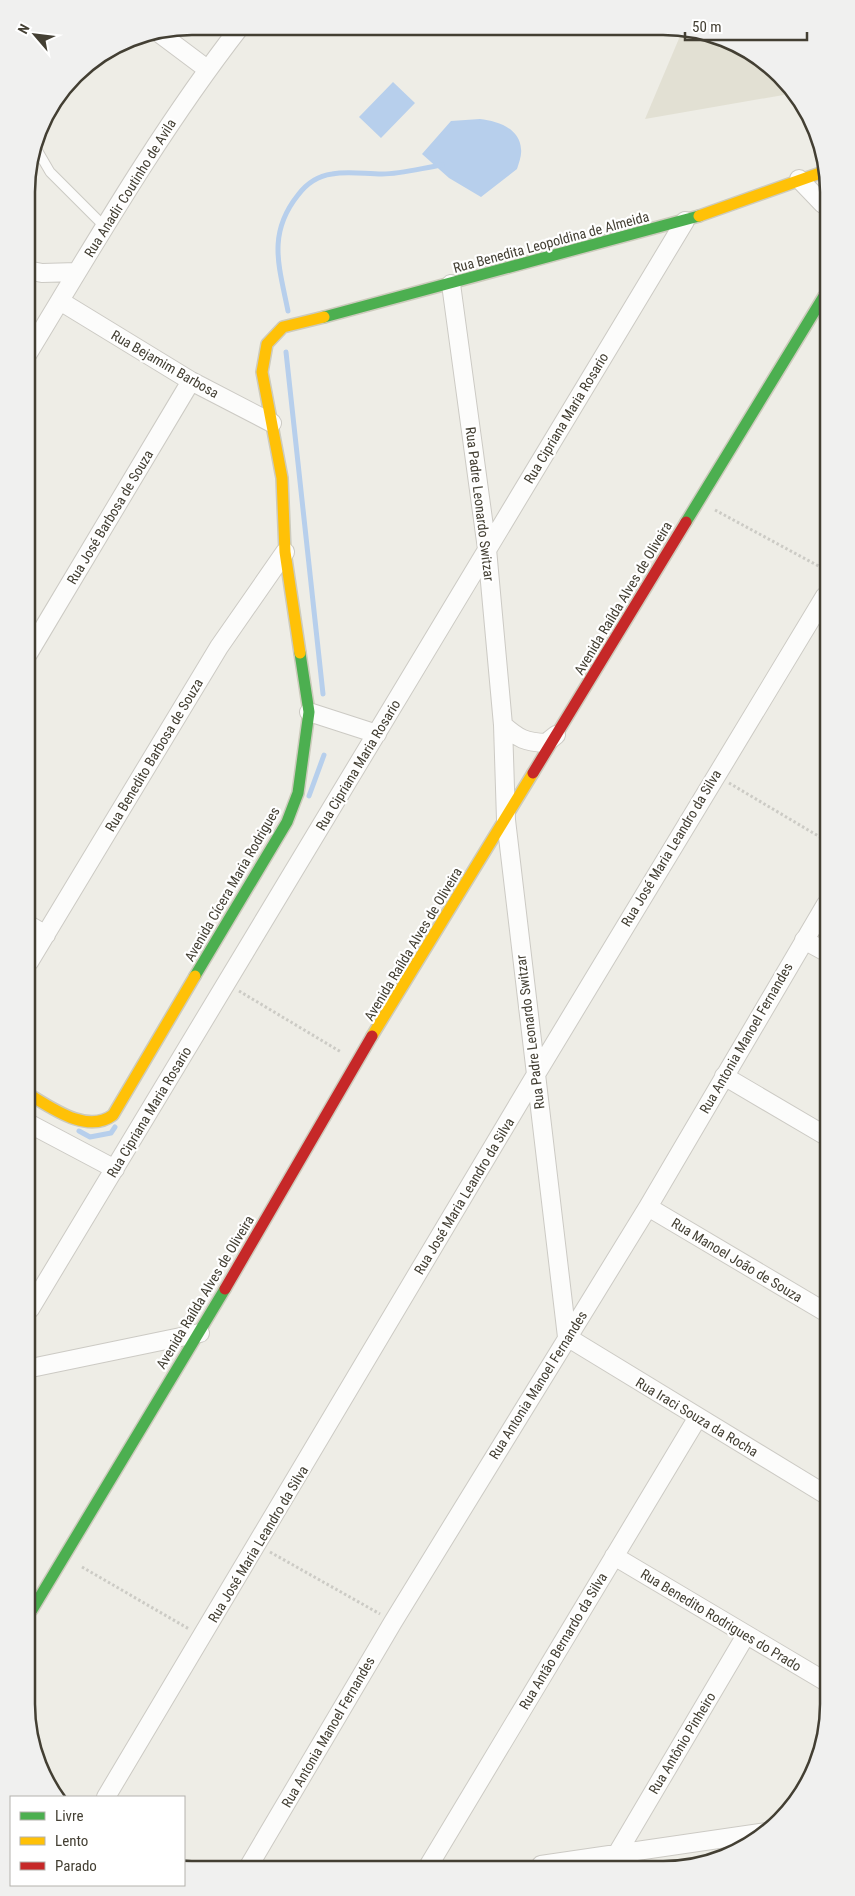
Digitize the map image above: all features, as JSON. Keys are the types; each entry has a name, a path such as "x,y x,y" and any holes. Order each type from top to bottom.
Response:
{"street":[{"name":"Rua Anadir Coutinho de Avila","path":"35,341 104,226 207,69 233,35"},
{"path":"165,37 207,69"},
{"name":"Rua Benedita Leopoldina de Almeida","path":"283,327 685,221 819,173"},
{"path":"799,179 820,201"},
{"name":"Rua Cipriana Maria Rosario","path":"35,1301 685,221"},
{"path":"35,272 77,272"},
{"name":"Rua Padre Leonardo Switzar","path":"451,284 486,549 503,725 506,820 567,1337"},
{"name":"Rua Bejamim Barbosa","path":"60,301 192,381 272,423"},
{"name":"Avenida Raílda Alves de Oliveira","path":"35,1605 200,1333 348,1076 358,1063 820,303"},
{"name":"Avenida Cícera Maria Rodrigues","path":"35,1098 91,1123 102,1123 113,1115 287,822 298,793 310,712 284,552 282,478 263,383 263,358 267,344 283,327"},
{"name":"Rua José Barbosa de Souza","path":"35,642 192,381"},
{"name":"Rua Benedito Barbosa de Souza","path":"35,952 214,655 284,552"},
{"name":"Rua José Maria Leandro da Silva","path":"107,1796 258,1545 535,1076 820,603"},
{"path":"310,712 377,734"},
{"path":"503,725 522,740 546,743 556,735"},
{"name":"Rua Antonia Manoel Fernandes","path":"252,1861 393,1622 648,1207 820,914"},
{"path":"35,929 46,935"},
{"path":"804,940 820,949"},
{"path":"724,1076 820,1132"},
{"path":"35,1127 115,1170"},
{"name":"Rua Manoel João de Souza","path":"648,1207 820,1309"},
{"path":"35,1367 200,1333"},
{"name":"Rua Iraci Souza da Rocha","path":"567,1337 820,1491"},
{"name":"Rua Antão Bernardo da Silva","path":"431,1861 698,1418"},
{"name":"Rua Benedito Rodrigues do Prado","path":"614,1556 820,1678"},
{"name":"Rua Antônio Pinheiro","path":"618,1852 746,1635"},
{"path":"565,1861 751,1834"}],"lane":[{"path":"39,154 50,172 104,226"}],"path":[{"path":"699,502 820,567"},
{"path":"715,775 820,837"},
{"path":"227,983 358,1063"},
{"path":"258,1545 393,1622"},
{"path":"84,1568 202,1637"}],"shaded area":[{"path":"680,36 713,43 732,51 750,61 767,74 786,95 645,119"}],"water":[{"path":"393,82 415,103 381,138 359,117"},
{"path":"480,119 507,127 517,136 521,151 517,169 481,197 449,178 422,154 451,121"}],"waterway":[{"path":"288,311 279,265 279,237 288,209 305,187 317,178 338,173 390,174 442,165"},
{"path":"286,352 323,694"},
{"path":"309,796 324,755"},
{"path":"79,1131 90,1137 111,1133 115,1127"}],"traffic: fast":[{"path":"324,317 699,216"},
{"path":"686,522 820,303"},
{"path":"195,976 287,822 298,793 309,712 300,653"},
{"path":"35,1605 225,1289"}],"traffic: slow":[{"path":"699,216 819,173"},
{"path":"300,653 285,552 282,478 262,372 267,344 283,327 324,317"},
{"path":"372,1036 533,773"},
{"path":"35,1098 49,1107 82,1121 93,1122 113,1115 195,976"}],"traffic: jam":[{"path":"533,773 686,522"},
{"path":"225,1289 372,1036"}]}
